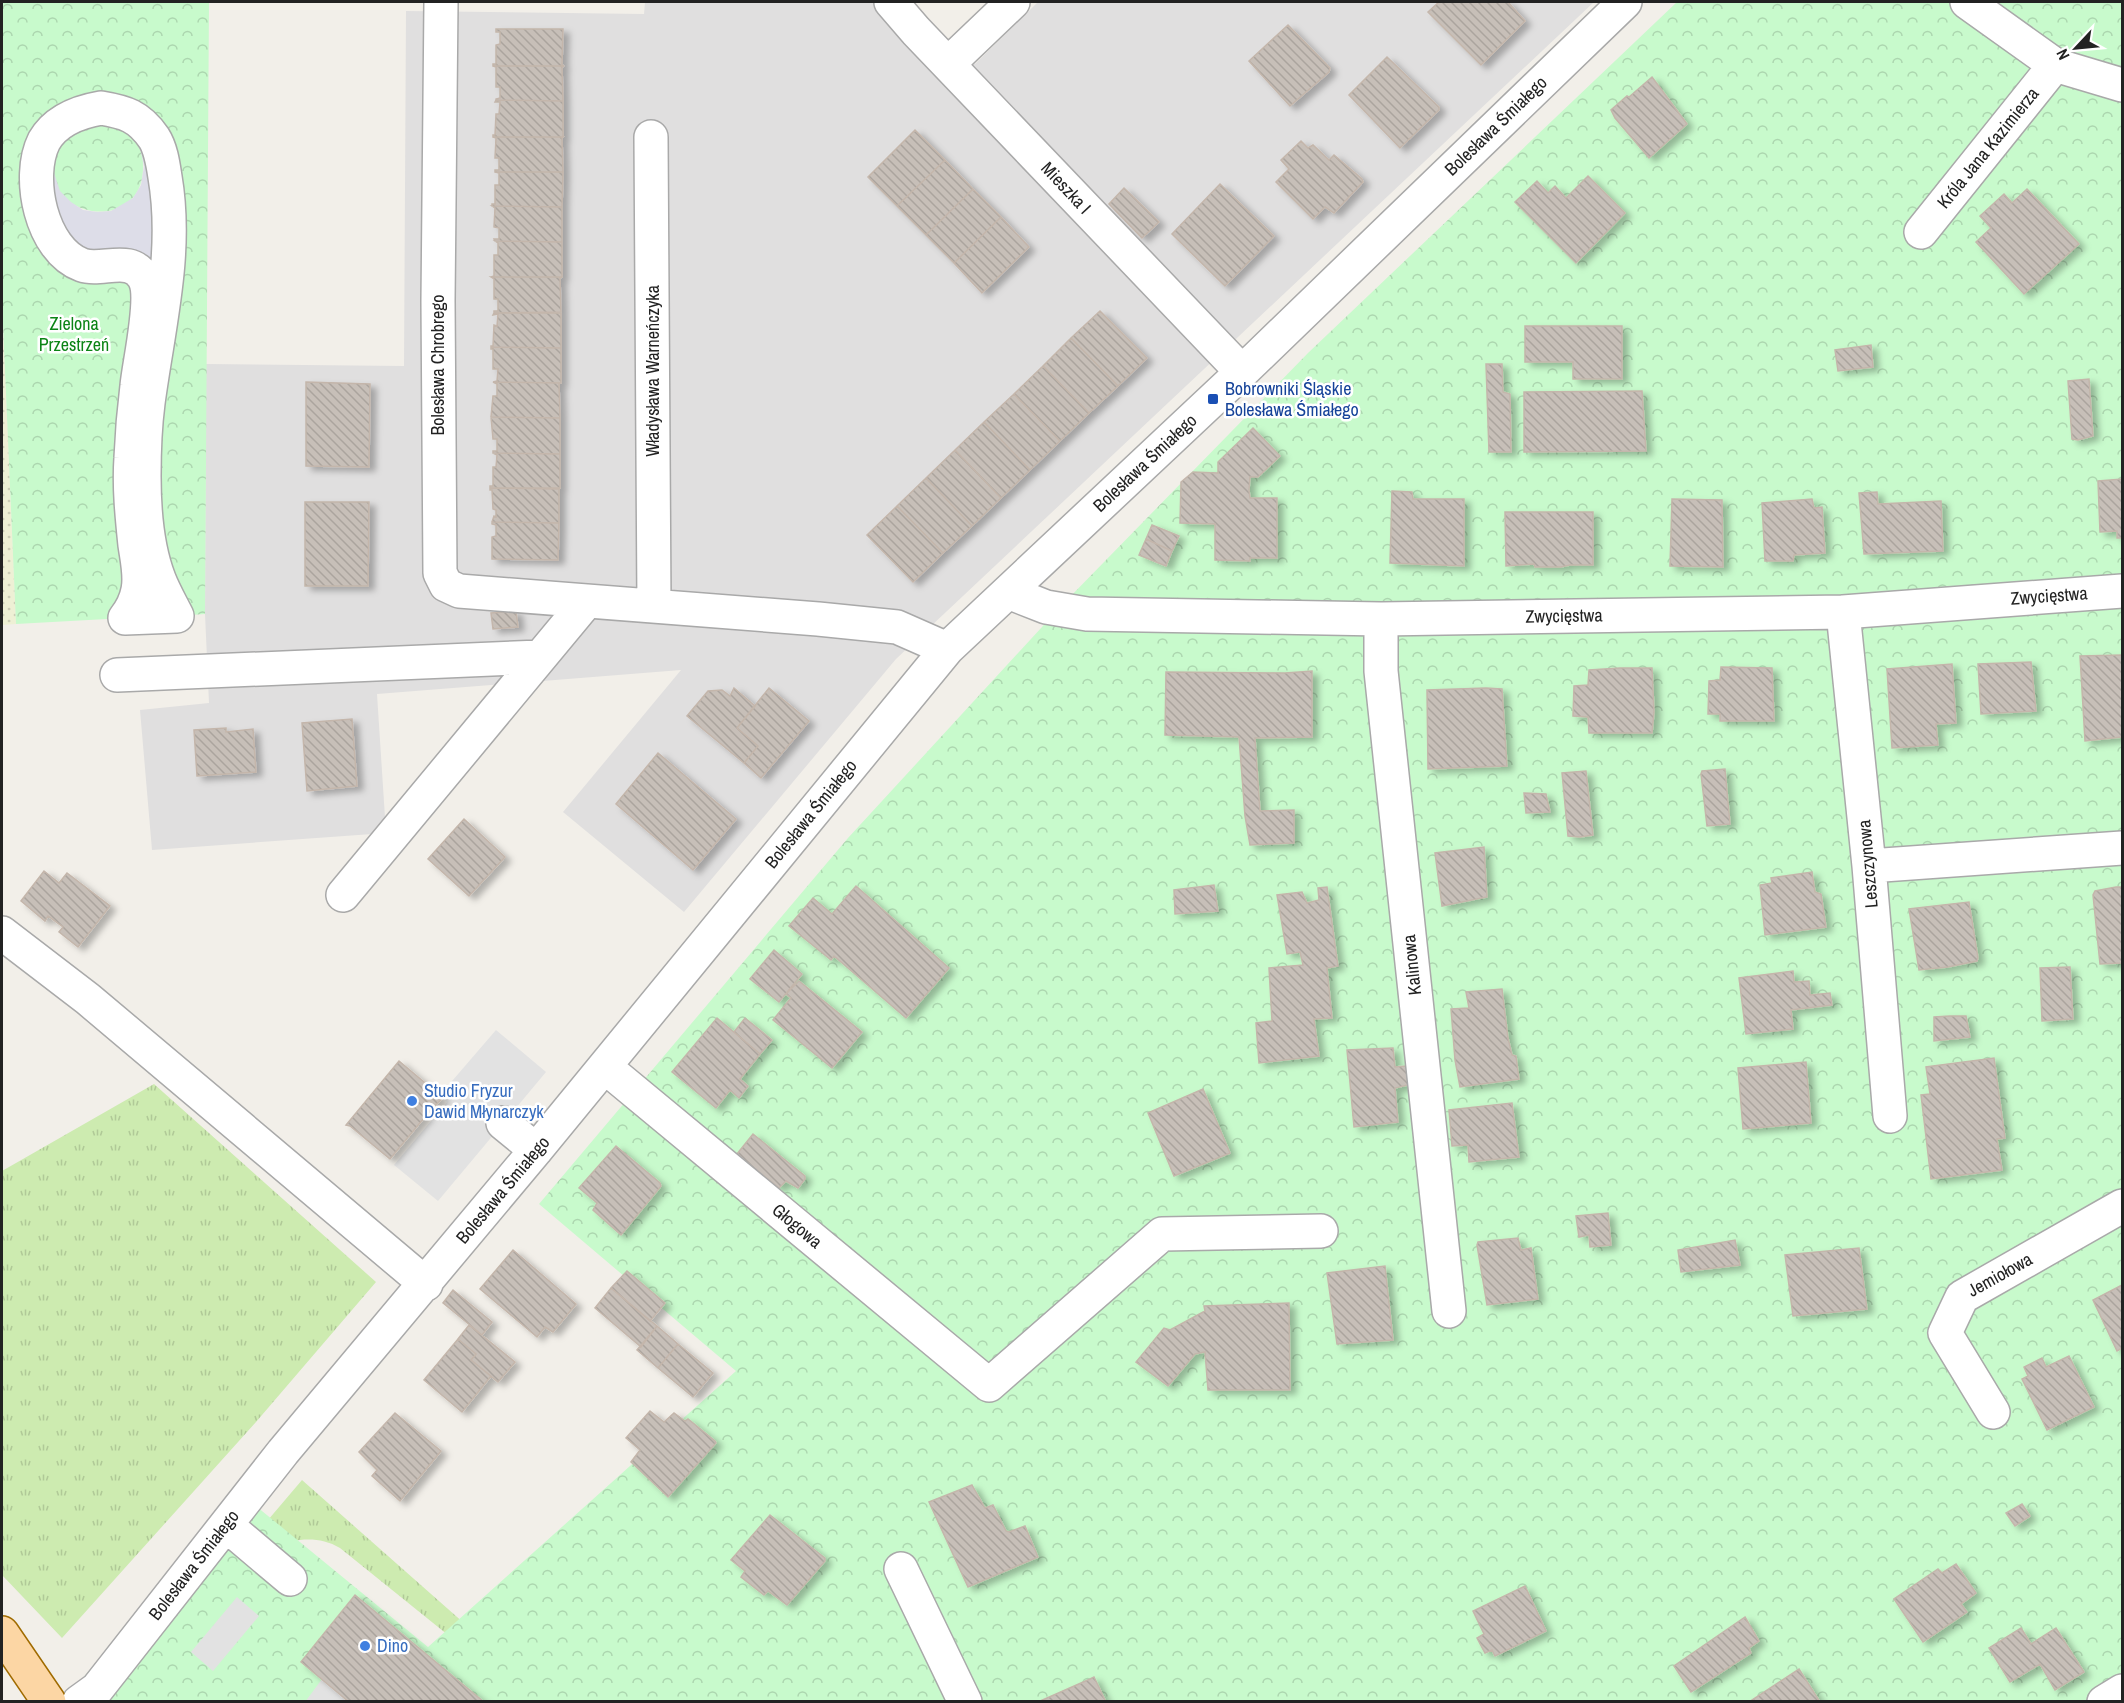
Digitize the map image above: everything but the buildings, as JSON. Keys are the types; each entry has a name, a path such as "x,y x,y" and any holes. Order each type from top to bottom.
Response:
{"main road":[{"path":"2,1633 49,1701"}],"street":[{"name":"Bolesława Chrobrego","path":"441,2 438,301 440,573 446,585 459,591 897,627 947,649"},
{"name":"Mieszka I","path":"891,2 916,31 1242,372"},
{"path":"948,64 1013,2"},
{"name":"Bolesława Śmiałego","path":"100,1697 226,1525 283,1452 426,1284 947,649 1242,372 1625,2"},
{"path":"1966,2 2055,65 2122,85"},
{"name":"Króla Jana Kazimierza","path":"1921,232 2055,65"},
{"path":"100,108 134,117 155,140 163,165 170,207 165,301 148,404 144,477 147,531 158,577 177,616 125,618 134,606 139,588 130,462 137,386 147,323 147,286 144,278 136,269 124,264 98,267 83,265 69,258 55,243 45,225 39,203 36,173 43,144 56,126 79,113 100,108"},
{"name":"Władysława Warneńczyka","path":"651,137 654,606"},
{"name":"Zwycięstwa","path":"1008,592 1046,607 1087,614 1381,619 1843,612 2122,591"},
{"path":"343,895 587,601"},
{"name":"Leszczynowa","path":"1843,612 1869,866 1890,1116"},
{"name":"Kalinowa","path":"1381,619 1381,671 1449,1311"},
{"path":"117,675 540,657"},
{"path":"1869,866 2122,849"},
{"path":"2,933 88,999 426,1284"},
{"name":"Głogowa","path":"605,1067 989,1385 1162,1234 1321,1231"},
{"path":"503,1123 536,1150"},
{"name":"Jemiołowa","path":"1994,1412 1946,1332 1962,1297 2122,1206"},
{"path":"226,1525 290,1579"},
{"path":"901,1569 965,1701"},
{"path":"2104,1701 2122,1691"}],"shaded area":[{"path":"645,2 906,2 975,64 1038,2 1594,2 896,659 684,912 563,812 681,670 377,694 386,833 152,850 140,710 209,703 205,614 206,364 404,366 406,11 644,14"},
{"path":"101,108 134,117 146,127 160,153 166,183 170,207 170,234 165,301 148,404 144,477 147,531 158,577 177,616 125,618 134,606 139,588 130,462 137,385 147,323 147,287 144,278 136,269 124,264 98,267 83,265 69,258 55,243 45,225 39,203 36,173 43,144 49,133 67,118","holes":["99,121 114,124 129,133 140,148 144,166 141,185 133,198 111,211 83,210 60,191 53,170 58,150 68,134 77,128"]},
{"path":"496,1030 546,1072 438,1201 394,1165 447,1102 440,1095"},
{"path":"237,1597 259,1616 213,1671 191,1652"},
{"path":"322,1679 349,1702 305,1702"}],"green space":[{"name":"Zielona Przestrzeń","path":"2,2 209,2 205,614 177,616 158,577 160,153 89,110 36,173 136,269 125,618 16,624 2,302"},
{"path":"1677,2 2122,2 2122,1701 62,1702 162,1587 234,1488 428,1647 736,1371 539,1204 848,838 1065,602 1308,353"},
{"path":"107,122 134,140 141,153 143,170 138,190 127,203 112,210 96,211 79,207 65,198 56,185 53,168 56,154 68,134"},
{"path":"2,302 16,624 2,625"},
{"path":"154,1084 376,1282 256,1422 62,1638 2,1575 2,1171"},
{"path":"302,1480 552,1701 530,1701 340,1548 317,1540 292,1541 268,1520"}],"place":[{"name":"Bobrowniki Śląskie Bolesława Śmiałego","path":"1213,399"},
{"name":"Studio Fryzur Dawid Młynarczyk","path":"412,1101"},
{"name":"Dino","path":"365,1646"}]}
